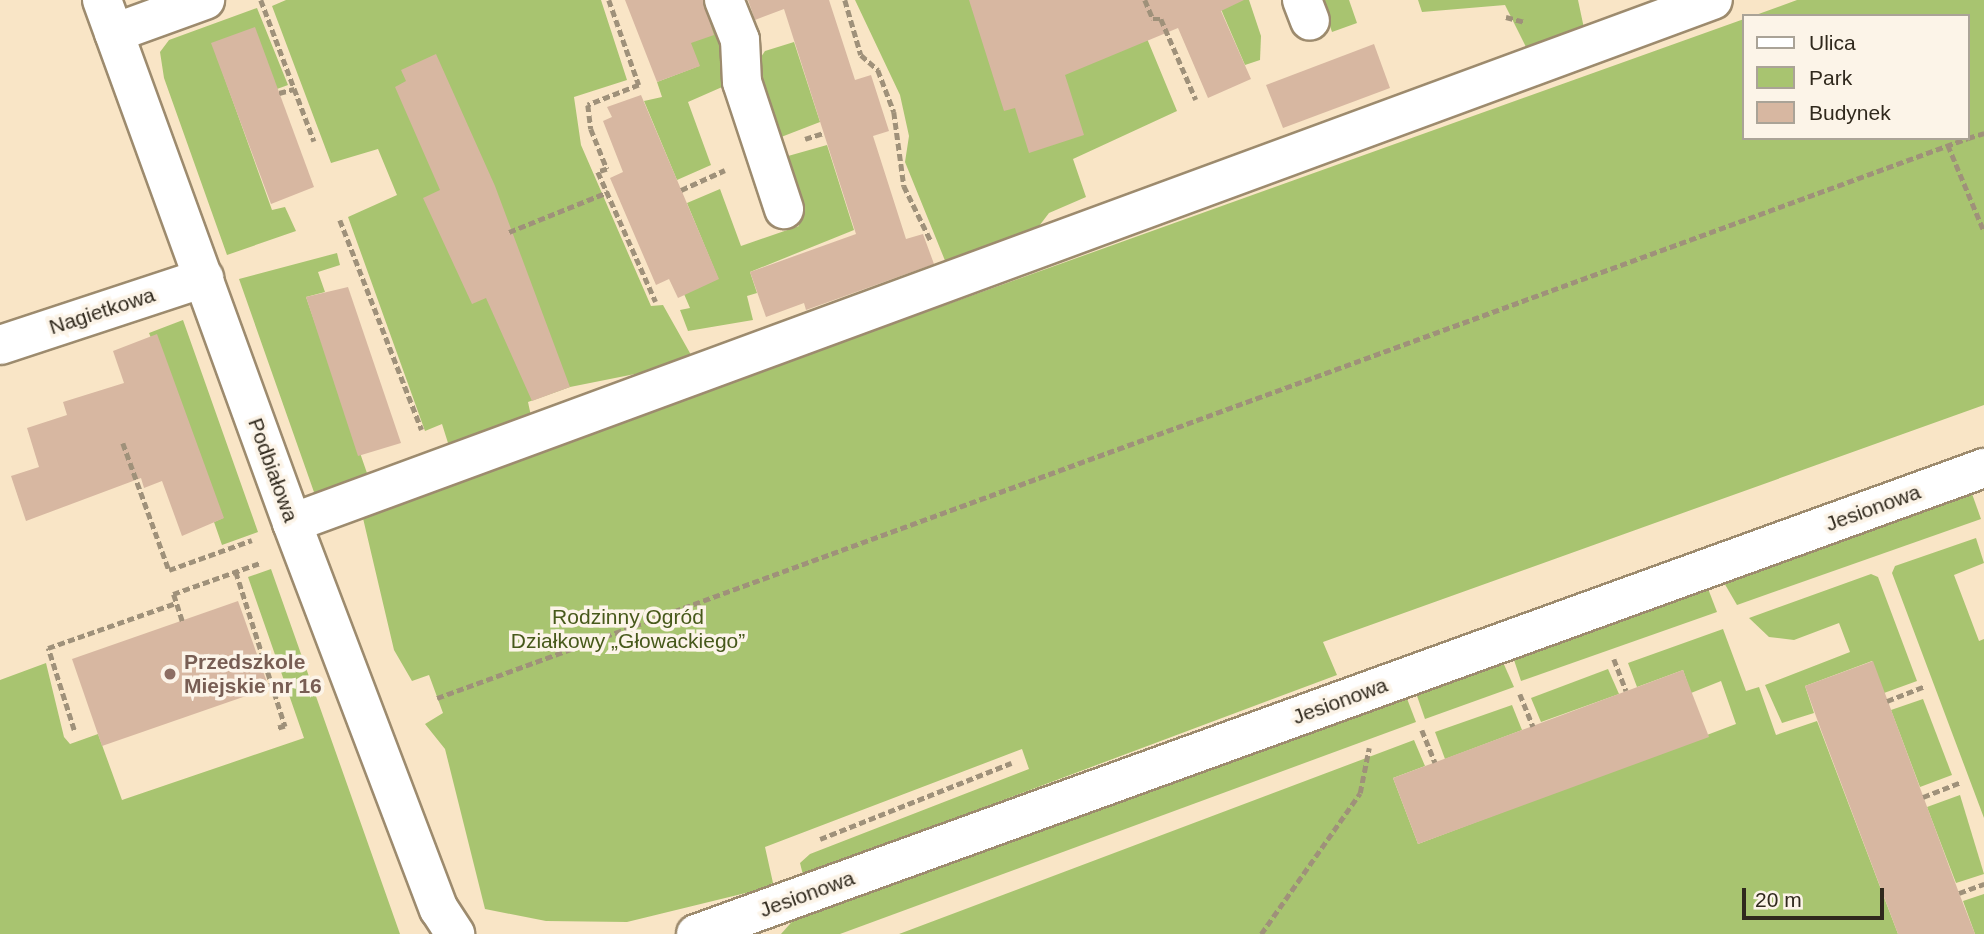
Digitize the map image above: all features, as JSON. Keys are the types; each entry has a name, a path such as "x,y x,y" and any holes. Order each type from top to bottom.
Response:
{"street":[{"path":"108,17 205,0"},
{"path":"724,0 740,40 742,82 784,209"},
{"path":"276,530 1713,0"},
{"name":"Podbiałowa","path":"108,17 204,278 276,530 439,909 455,934"},
{"name":"Nagietkowa","path":"0,345 204,278"},
{"name":"Jesionowa","path":"696,934 749,925 1984,468"}],"path":[{"path":"261,0 314,141"},
{"path":"609,0 639,85 588,105 607,169 598,172 656,302"},
{"path":"845,0 861,55 878,70 894,112 904,186 947,283"},
{"path":"1145,0 1153,19 1161,19 1196,100"},
{"path":"279,93 294,89"},
{"path":"437,698 1962,140"},
{"path":"1948,145 1984,231"},
{"path":"509,232 608,192"},
{"path":"340,220 437,470"},
{"path":"124,443 169,569 276,530"},
{"path":"182,621 173,594 268,561"},
{"path":"236,572 285,726 275,729"},
{"path":"74,730 48,648 176,603"},
{"path":"1614,659 1626,691"},
{"path":"1887,701 1925,686"},
{"path":"1520,694 1533,726"},
{"path":"1422,730 1435,762"},
{"path":"1261,934 1360,793 1369,748"},
{"path":"1923,797 1961,782"},
{"path":"1959,893 1984,884"}],"green space":[{"path":"286,0 601,0 627,80 574,97 581,145 651,306 663,305 695,362 570,387 528,402 531,416 466,443 448,443 442,424 425,431 348,217 397,195 378,149 331,163 272,6"},
{"path":"674,0 711,0 732,55 729,84 688,102 711,165 677,180 644,101 662,97 657,82 699,66"},
{"path":"855,0 1131,0 1177,111 1073,159 1086,197 1049,213 1033,234 948,268 905,162 909,136 900,95"},
{"path":"1217,0 1249,0 1261,36 1260,60 1245,65"},
{"path":"1321,0 1349,0 1357,23 1332,32"},
{"path":"1418,0 1578,0 1585,33 1530,55 1505,5 1422,12"},
{"name":"Rodzinny Ogród Działkowy „Głowackiego”","path":"1797,0 1984,0 1984,405 1323,642 1337,675 803,875 800,863 810,854 1029,769 1022,749 765,847 773,883 758,890 627,922 546,921 485,909 445,749 425,724 443,713 429,675 412,681 394,650 362,514 1742,20 1742,140 1970,140 1970,14 1758,14"},
{"path":"257,8 288,85 277,89 212,43 272,210 285,207 296,231 227,255 164,78 160,52 169,40"},
{"path":"794,42 820,122 776,139 755,66 765,51"},
{"path":"827,145 854,230 750,272 757,293 747,296 753,320 688,331 680,310 690,308 684,294 718,278 687,203 720,189 741,246 799,226 781,158"},
{"path":"337,253 340,265 318,272 325,292 306,297 368,476 315,495 239,279"},
{"path":"183,320 258,532 222,545 214,522 223,518 149,333"},
{"path":"1971,491 1981,519 1737,605 1723,581"},
{"path":"1976,538 1984,563 1954,575 1979,641 1984,639 1984,818 1892,573 1895,566"},
{"path":"271,569 400,934 0,934 0,680 46,663 64,737 70,744 98,734 122,800 304,738 248,577"},
{"path":"1871,574 1878,577 1917,681 1884,693 1872,661 1805,686 1814,713 1782,723 1765,685 1850,652 1839,623 1794,640 1769,637 1749,618"},
{"path":"1707,586 1717,612 1521,681 1513,657"},
{"path":"1723,629 1746,691 1759,687 1776,735 1817,721 1898,934 899,934 1414,740 1425,766 1393,778 1418,844 1736,724 1721,681 1691,693 1683,670 1637,687 1628,663"},
{"path":"1502,660 1514,687 1425,719 1416,693"},
{"path":"1608,669 1619,694 1541,722 1531,698"},
{"path":"1406,696 1416,722 840,934 781,934 797,916"},
{"path":"1923,699 1952,775 1920,787 1891,710"},
{"path":"1512,705 1522,730 1445,759 1435,732"},
{"path":"1960,795 1984,874 1956,883 1927,807"},
{"path":"1984,894 1984,934 1975,934 1963,901"}],"building":[{"path":"625,0 703,0 714,35 691,43 700,66 657,82"},
{"path":"748,0 829,0 855,80 871,75 889,131 873,136 906,239 923,234 934,264 806,310 804,303 766,317 750,272 856,234 784,9 755,20"},
{"path":"969,0 1244,0 1221,11 1251,79 1208,98 1178,28 1065,75 1084,135 1029,153 1015,108 1004,111"},
{"path":"255,27 314,187 271,204 211,43"},
{"path":"1374,44 1390,88 1283,128 1266,85"},
{"path":"436,54 495,186 570,387 532,401 486,298 472,304 423,198 440,190 395,87 406,81 401,70"},
{"path":"641,95 719,279 678,298 669,279 656,285 610,178 623,172 603,121 612,117 607,107"},
{"path":"348,287 401,443 358,456 306,297"},
{"path":"157,334 224,518 182,536 162,481 144,488 141,478 26,521 11,476 39,467 27,428 67,415 63,402 124,383 113,351"},
{"name":"Przedszkole Miejskie nr 16","path":"238,601 269,688 102,746 72,659"},
{"path":"1873,661 1975,934 1898,934 1821,730 1805,686"},
{"path":"1683,670 1709,737 1418,844 1393,778"}],"place":[{"name":"Przedszkole Miejskie nr 16","path":"170,674"}]}
